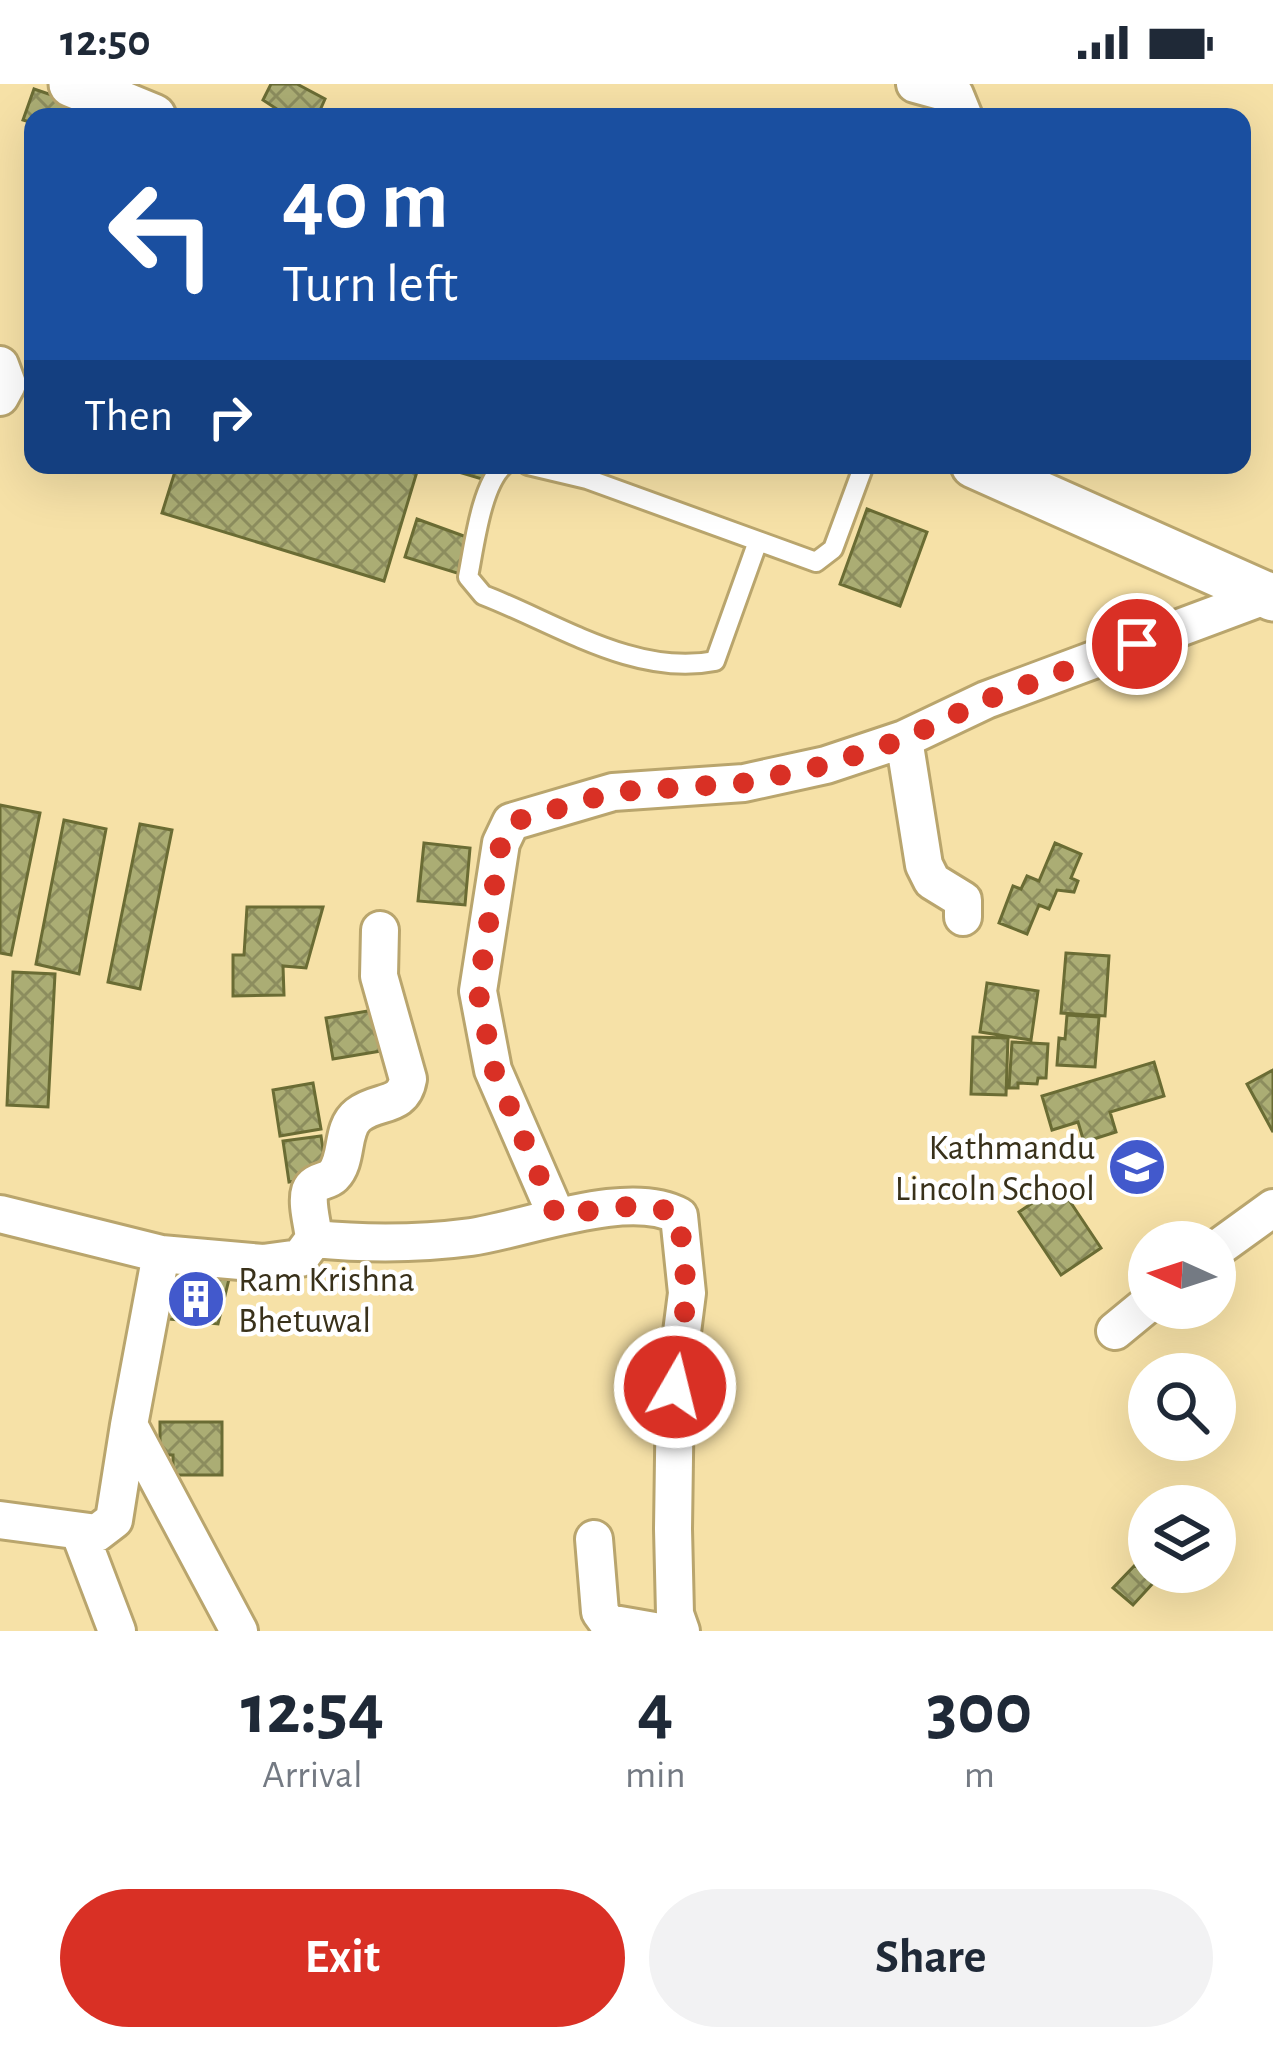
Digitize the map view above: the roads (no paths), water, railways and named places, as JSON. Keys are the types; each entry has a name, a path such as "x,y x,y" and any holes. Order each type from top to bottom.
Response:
{"street":[{"path":"915,84 956,95 961,108"},
{"path":"0,365 7,384 0,398"},
{"path":"994,474 1269,597"},
{"path":"556,1215 494,1070 478,991 501,843 512,822 614,792 744,783 826,765 904,739 986,700 1269,597"},
{"path":"904,739 924,865 932,881 963,900 963,917"},
{"path":"0,1214 161,1254 263,1263 300,1258 314,1238 310,1192 336,1173 351,1124 359,1114 398,1101 406,1092 408,1078 379,976 380,930"},
{"path":"314,1238 367,1244 473,1237 556,1215 649,1208 665,1208 679,1216 687,1293 675,1387 673,1548 675,1614 681,1631"},
{"path":"1236,1235 1273,1208"},
{"path":"0,1520 97,1533 114,1520 161,1254"},
{"path":"1115,1331 1128,1321"},
{"path":"129,1424 239,1631"},
{"path":"79,1531 117,1631"},
{"path":"594,1539 600,1612 608,1623 653,1631"}],"lane":[{"path":"495,474 468,577 483,596 643,660 684,667 715,661 758,541"},
{"path":"602,474 816,562 833,549 861,474"}],"place":[{"name":"Kathmandu Lincoln School","path":"1137,1167"},
{"name":"Ram Krishna Bhetuwal","path":"196,1299"}]}
